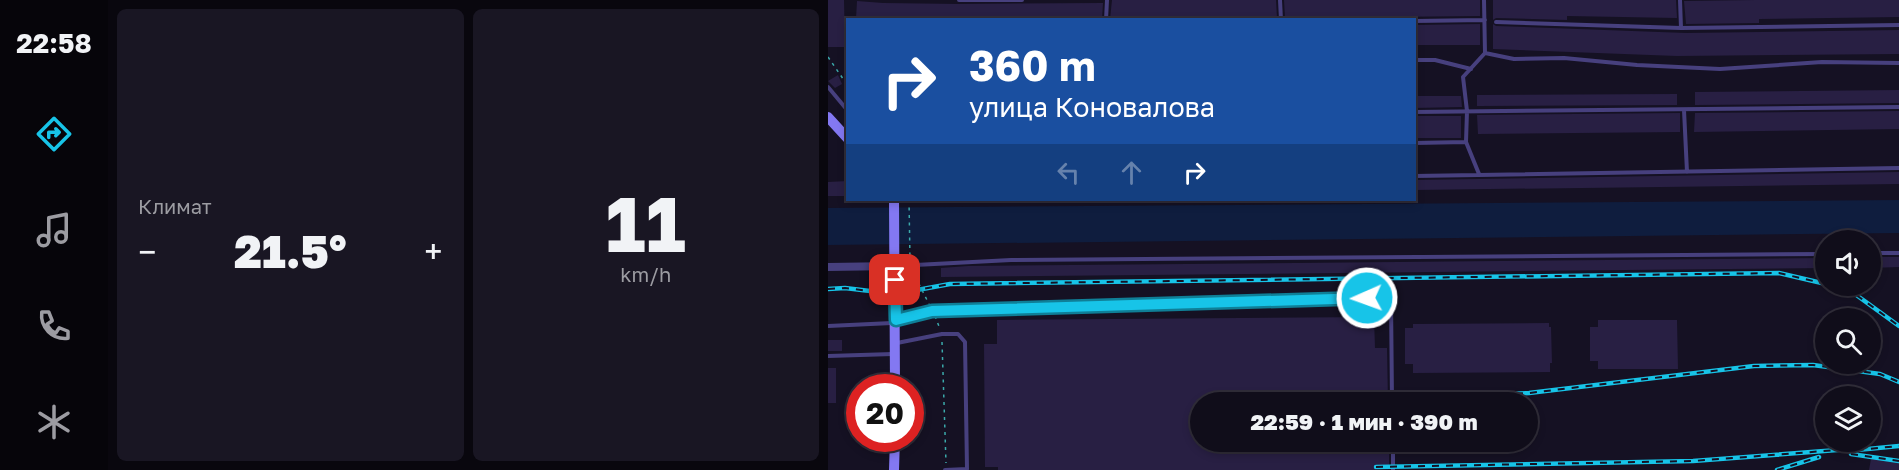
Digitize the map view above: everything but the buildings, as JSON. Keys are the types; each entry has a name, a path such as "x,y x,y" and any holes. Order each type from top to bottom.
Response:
{"street":[{"path":"828,117 846,137"},
{"path":"894,202 896,374"},
{"path":"828,267 895,261"},
{"path":"894,470 895,452"}],"lane":[{"path":"959,0 1022,0"},
{"path":"1106,18 1107,0"},
{"path":"1280,0 1281,18"},
{"path":"1479,174 1466,142 1467,111 1463,77 1485,53 1484,0"},
{"path":"1680,0 1681,28"},
{"path":"1416,21 1485,20"},
{"path":"1496,22 1681,28 1899,25"},
{"path":"1485,53 1514,58 1564,58 1637,65 1720,69 1822,62 1899,63"},
{"path":"1416,60 1435,60 1471,69"},
{"path":"828,87 846,109"},
{"path":"1416,112 1899,107"},
{"path":"1684,110 1687,172"},
{"path":"1416,142 1466,142"},
{"path":"1416,176 1899,168"},
{"path":"1881,253 1899,253"},
{"path":"895,261 910,266 1011,260 1815,254"},
{"path":"828,326 896,322 932,311 1391,298 1392,392"},
{"path":"828,356 896,348 942,334 958,334 965,342 967,469 946,470"},
{"path":"1393,452 1393,470"}],"path":[{"path":"828,57 846,83"},
{"path":"909,201 910,266 942,334 946,470"}],"water":[{"path":"1899,200 1899,233 1881,233 1881,230 1815,230 1815,234 828,245 828,208"}],"railway":[{"path":"828,289 845,288 895,294 950,284 1779,273 1815,281"},
{"path":"1858,296 1899,326"},
{"path":"1537,392 1754,366 1813,365 1880,374 1899,382"},
{"path":"1881,448 1899,446"},
{"path":"1376,467 1693,461 1815,452"},
{"path":"1851,454 1899,461"},
{"path":"1777,470 1819,457"}],"route":[{"path":"895,280 896,320 932,311 1367,298"}]}
